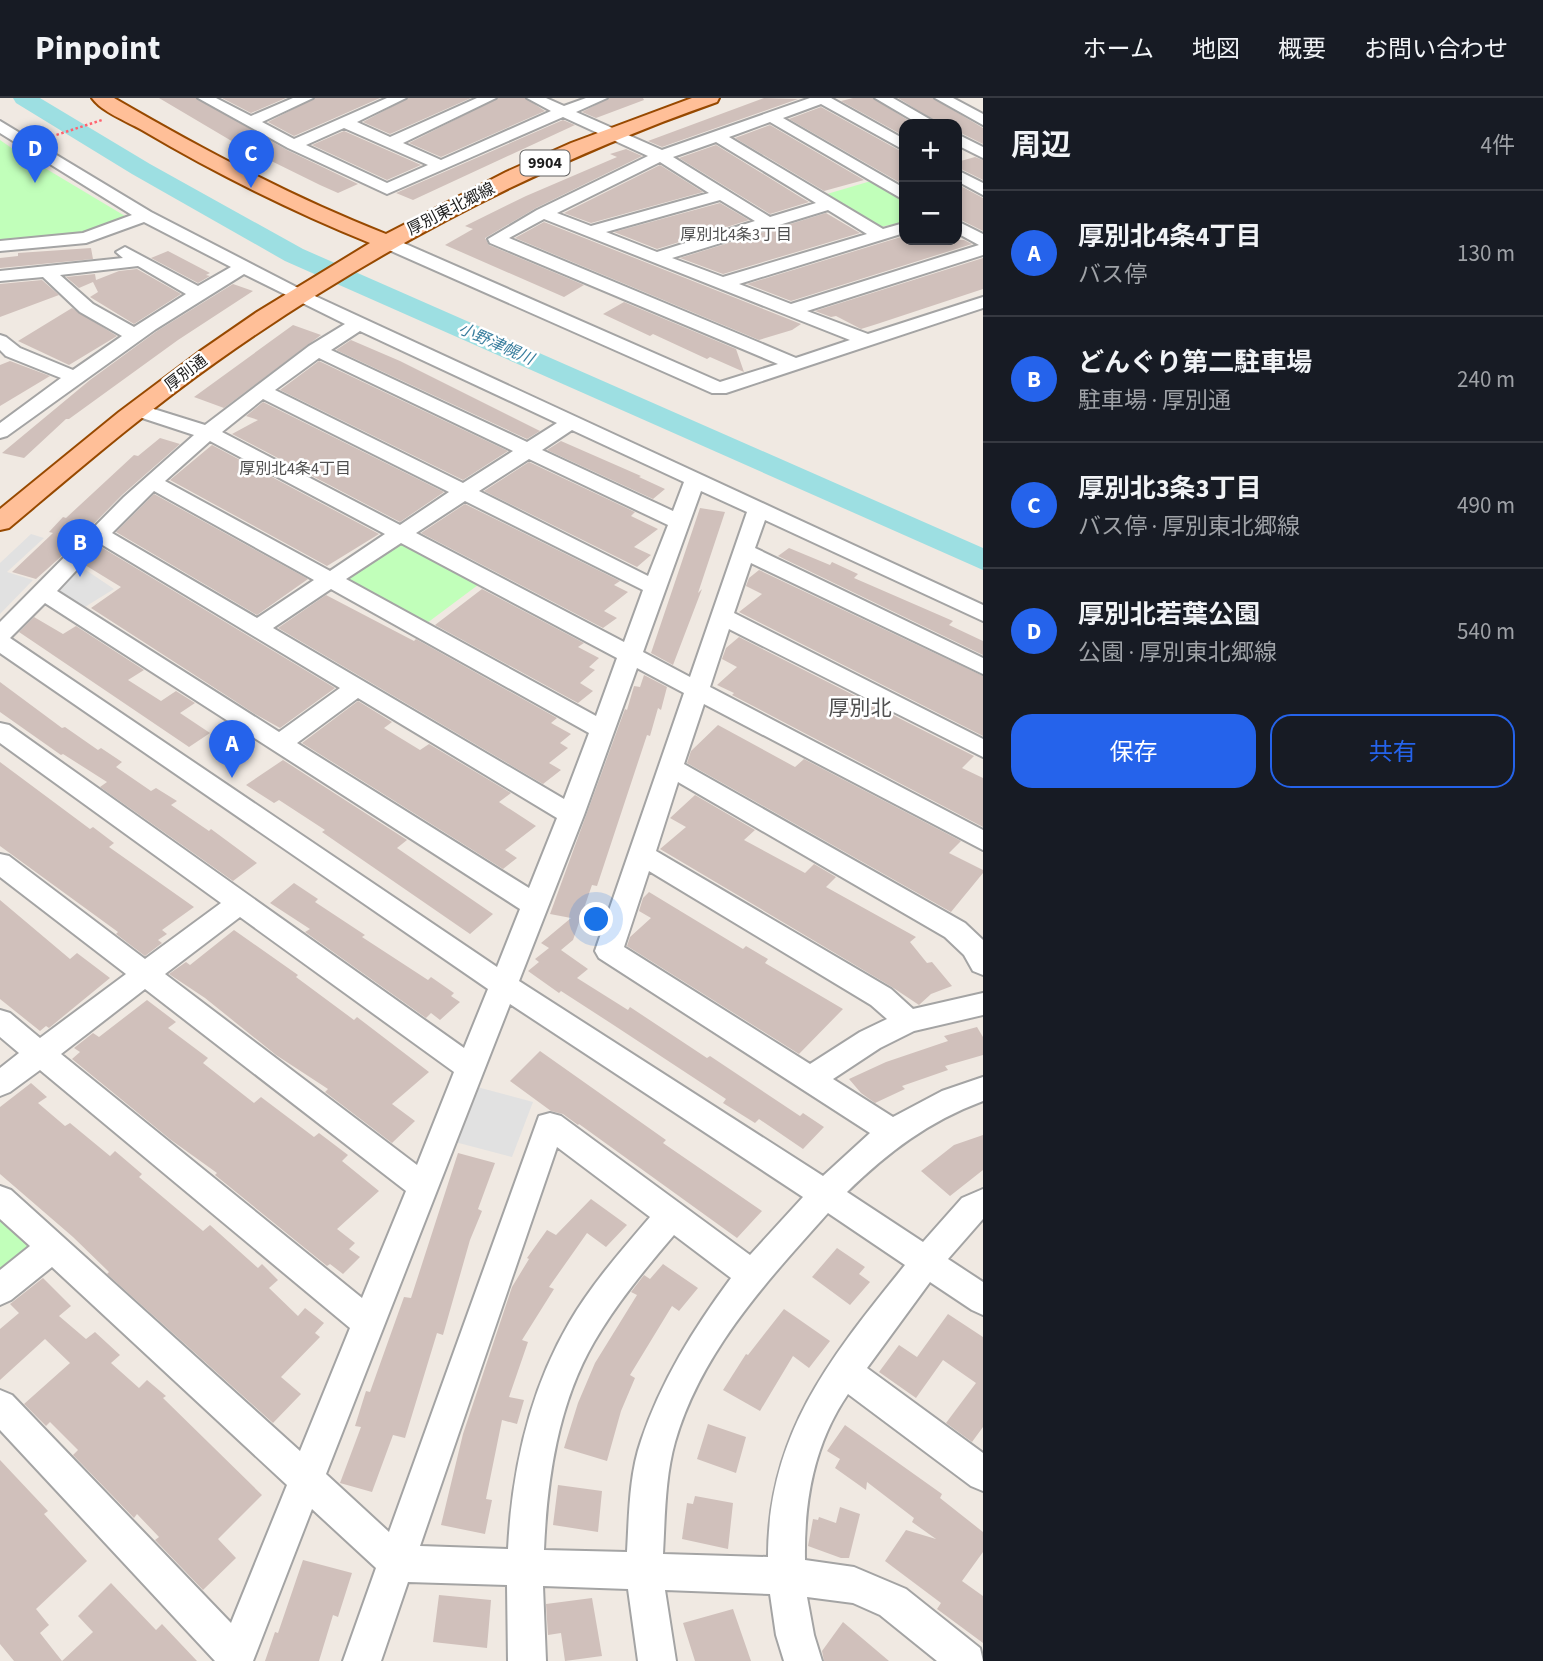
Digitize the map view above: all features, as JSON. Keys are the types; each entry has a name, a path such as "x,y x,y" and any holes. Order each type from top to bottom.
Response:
{"main road":[{"name":"厚別東北郷線","path":"112,103 214,165 318,216 386,242 512,178 612,133 710,98"},
{"name":"厚別通","path":"0,522 206,357 386,242"}],"street":[{"path":"250,122 306,98"},
{"path":"293,145 399,98"},
{"path":"390,143 489,98"},
{"path":"534,98 661,156 769,223"},
{"path":"209,99 293,145 387,189 564,111 600,98"},
{"path":"797,365 496,239 543,212 661,156 823,98 899,142"},
{"path":"882,98 921,119"},
{"path":"942,98 983,120"},
{"path":"771,117 899,192"},
{"path":"344,122 440,165"},
{"path":"0,126 145,216 244,267 307,290 359,323 983,614"},
{"path":"717,136 881,235"},
{"path":"962,142 983,153"},
{"path":"962,178 983,190"},
{"path":"591,232 723,194"},
{"path":"657,257 829,204"},
{"path":"543,212 869,341"},
{"path":"0,246 94,235 145,216"},
{"path":"962,229 983,241"},
{"path":"723,283 899,230"},
{"path":"94,235 197,293"},
{"path":"386,242 719,389 983,302"},
{"path":"791,310 983,249"},
{"path":"0,276 141,261"},
{"path":"0,432 133,334 244,267"},
{"path":"47,271 70,298 88,311 133,334"},
{"path":"0,635 152,482 209,433 316,350 359,323"},
{"path":"4,350 74,377"},
{"path":"316,350 679,522"},
{"path":"263,391 656,587"},
{"path":"137,410 209,433 983,841"},
{"path":"257,628 571,422"},
{"path":"0,1406 235,1658 469,1067 536,906 632,656 695,479"},
{"path":"152,482 603,730"},
{"path":"758,509 610,951 892,1132"},
{"path":"99,534 571,815"},
{"path":"744,551 983,667"},
{"path":"44,593 536,906"},
{"path":"722,616 983,749"},
{"path":"0,642 503,985 983,1300"},
{"path":"280,743 356,688"},
{"path":"0,731 469,1067"},
{"path":"671,767 955,930 974,948 983,964"},
{"path":"642,855 881,998 908,1021"},
{"path":"0,863 423,1187"},
{"path":"0,1084 240,903"},
{"path":"809,1080 870,1040 908,1021 983,1004"},
{"path":"0,1021 368,1323"},
{"path":"657,1661 644,1572 648,1505 657,1443 679,1389 709,1334 752,1275 847,1170 892,1132 951,1100 983,1089"},
{"path":"362,1661 550,1125 752,1275"},
{"path":"0,1199 397,1563 788,1576 853,1585 893,1602 967,1661"},
{"path":"803,1661 788,1576 788,1531 794,1470 811,1426 845,1372 925,1261 973,1208 983,1202"},
{"path":"527,1661 524,1567 534,1466 548,1409 571,1351 610,1288 672,1214"},
{"path":"0,1290 53,1246"},
{"path":"845,1372 983,1474"}],"path":[{"path":"39,140 112,103"}],"green space":[{"path":"0,140 125,216 81,234 0,242"},
{"path":"871,181 899,197 899,223 880,227 827,194"},
{"path":"400,534 486,579 419,629 330,580"},
{"path":"0,1217 32,1246 0,1272"}],"shaded area":[{"path":"31,534 44,538 7,572 33,580 0,614 0,563"},
{"path":"77,564 114,589 80,610 50,591"},
{"path":"477,1087 533,1102 512,1157 455,1142"}],"building":[{"path":"159,98 196,98 287,150 358,184 338,193 235,143"},
{"path":"222,98 286,98 251,113"},
{"path":"315,98 380,98 294,136 268,122"},
{"path":"408,98 471,98 390,134 363,122"},
{"path":"498,98 525,98 545,111 441,157 409,143"},
{"path":"609,98 644,100 596,118 582,112"},
{"path":"764,98 798,99 662,147 648,141"},
{"path":"873,98 906,119 899,119 899,133 841,101"},
{"path":"898,98 933,98 983,128 983,144 962,134 962,119 932,119"},
{"path":"821,107 899,150 899,182 789,119"},
{"path":"563,120 575,125 413,200 396,193"},
{"path":"770,125 864,180 824,191 735,138"},
{"path":"344,131 421,165 387,180 312,145"},
{"path":"716,145 809,202 770,214 679,158"},
{"path":"626,149 642,156 536,208 485,238 489,245 584,285 564,297 445,245 473,229 465,226 526,196 617,157 610,154"},
{"path":"975,157 983,160 983,180 962,170 962,161"},
{"path":"660,165 703,192 591,223 564,213"},
{"path":"962,187 983,198 983,231 962,220"},
{"path":"720,203 749,220 657,249 614,232"},
{"path":"826,213 860,233 723,274 680,258"},
{"path":"544,222 801,324 792,330 759,340 515,238"},
{"path":"899,238 899,245 962,245 962,240 972,244 791,301 747,284"},
{"path":"91,248 93,259 0,268 0,258 18,256 18,253"},
{"path":"168,251 210,273 206,275 210,276 198,283 151,258"},
{"path":"983,258 983,289 877,324 861,329 836,316 831,317 815,311"},
{"path":"137,269 181,294 134,324 90,297 98,292 93,282 79,288 66,277 95,274 96,280 119,271"},
{"path":"42,280 59,295 0,317 0,284"},
{"path":"233,284 253,291 66,419 24,458 2,453 90,380 157,331"},
{"path":"624,302 736,349 744,372 710,357 707,359 653,334 650,336 603,314"},
{"path":"72,308 117,336 69,365 18,341"},
{"path":"293,325 321,335 224,408 194,397"},
{"path":"351,340 400,361 540,431 527,439 336,350"},
{"path":"10,361 50,376 0,406 0,365"},
{"path":"319,361 508,451 463,480 280,390"},
{"path":"263,402 444,492 400,522 232,434 258,420 246,416"},
{"path":"160,438 180,444 122,495 65,553 36,579 12,572 53,533 49,532 63,517 66,518 134,455 138,456"},
{"path":"561,441 665,489 653,499 547,450"},
{"path":"212,445 379,534 327,566 170,480"},
{"path":"529,462 635,512 631,516 658,529 634,547 651,555 637,567 484,491"},
{"path":"154,494 308,579 257,615 116,532"},
{"path":"465,504 620,581 614,585 628,592 604,611 617,618 603,628 421,533"},
{"path":"700,508 725,512 698,593 702,589 673,665 651,653"},
{"path":"101,547 335,688 280,728 255,714 91,608 121,587 85,565"},
{"path":"789,548 830,565 832,562 858,574 854,578 953,621 949,625 983,641 983,655 778,556"},
{"path":"759,570 983,676 983,736 739,612 762,594 746,586 749,578"},
{"path":"482,589 584,643 578,647 599,658 589,667 595,670 580,683 593,691 578,703 435,625"},
{"path":"326,595 414,641 416,639 557,718 551,723 571,734 560,743 568,748 549,763 561,770 543,784 278,628"},
{"path":"34,617 63,634 76,626 144,670 128,680 161,701 176,691 195,703 180,713 210,733 189,747 19,632"},
{"path":"739,637 974,756 962,768 983,778 983,827 717,685 737,667 722,659 726,648"},
{"path":"644,675 667,687 661,710 658,708 650,736 647,735 597,886 592,885 573,940 561,950 588,969 577,978 628,1010 630,1007 707,1058 710,1056 800,1116 803,1113 824,1127 803,1149 759,1119 755,1123 723,1103 726,1099 528,971 539,962 535,959 549,948 541,943 571,918 550,914 634,686 640,687"},
{"path":"0,682 62,728 65,727 98,750 101,748 122,762 116,767 151,791 156,788 177,801 171,805 209,831 211,829 257,863 233,881 100,787 107,782 61,755 0,712"},
{"path":"358,701 392,722 384,728 420,750 429,744 511,793 499,802 536,826 505,850 517,858 503,869 302,743"},
{"path":"718,725 795,767 804,759 961,841 949,853 983,870 983,873 951,912 687,763 691,751"},
{"path":"283,760 407,840 397,848 493,914 470,934 322,832 325,830 279,800 274,803 246,785"},
{"path":"0,762 90,829 93,827 114,843 109,847 194,907 162,930 167,934 158,940 162,943 145,956 116,934 118,932 0,846"},
{"path":"695,795 755,830 744,840 805,873 814,864 836,877 826,887 916,937 910,942 927,963 932,962 952,986 931,994 919,1005 660,849 686,827 670,818"},
{"path":"294,883 318,899 315,902 365,935 362,937 428,980 431,977 454,993 451,996 460,1002 440,1020 431,1013 426,1018 305,932 310,929 270,903"},
{"path":"649,892 743,949 746,946 768,959 765,963 843,1009 799,1054 627,946 630,937 651,918 639,911 643,898"},
{"path":"0,900 70,959 77,953 110,978 49,1028 46,1026 40,1031 0,999"},
{"path":"234,930 298,975 296,977 354,1020 357,1017 429,1072 392,1104 415,1121 392,1143 325,1092 328,1089 276,1055 205,998 169,974 186,962 190,965"},
{"path":"147,1000 176,1022 168,1028 208,1058 203,1063 254,1103 261,1097 314,1137 319,1133 348,1155 342,1161 379,1191 337,1229 355,1243 349,1249 360,1257 343,1274 330,1264 327,1266 215,1175 217,1173 171,1140 72,1059 80,1052 74,1048 93,1033 99,1037"},
{"path":"977,1027 983,1037 983,1055 945,1066 948,1070 902,1086 905,1089 875,1103 861,1093 849,1079 886,1062 948,1041 944,1036"},
{"path":"540,1051 666,1140 663,1143 762,1211 737,1238 579,1124 563,1114 551,1111 510,1081"},
{"path":"31,1083 47,1097 38,1103 65,1126 70,1123 110,1156 115,1151 142,1174 139,1177 203,1231 210,1225 258,1268 262,1264 278,1280 269,1288 298,1316 305,1308 324,1323 315,1333 320,1337 281,1377 301,1394 273,1423 107,1274 109,1272 73,1237 0,1174 0,1107"},
{"path":"983,1135 983,1170 950,1196 921,1171 954,1145"},
{"path":"458,1153 495,1163 478,1209 482,1211 470,1240 443,1335 437,1333 405,1438 393,1435 372,1492 340,1483 361,1427 355,1426 366,1391 370,1392 404,1297 411,1298"},
{"path":"591,1199 627,1225 606,1247 587,1233 549,1287 554,1289 522,1340 528,1342 509,1397 524,1400 517,1424 502,1420 486,1499 492,1500 485,1534 441,1525 463,1434 512,1287 529,1259 527,1258 547,1230 556,1235"},
{"path":"837,1248 865,1267 859,1274 870,1282 850,1305 812,1277"},
{"path":"663,1264 698,1288 679,1311 672,1306 630,1375 635,1378 621,1411 607,1461 564,1448 578,1403 595,1363 637,1295 631,1292 644,1275 650,1279"},
{"path":"43,1278 71,1306 59,1316 86,1339 95,1332 120,1355 111,1363 139,1388 147,1380 166,1396 163,1398 262,1495 218,1539 236,1558 203,1590 155,1540 159,1537 137,1514 134,1518 73,1455 78,1450 50,1422 46,1426 24,1404 70,1363 45,1339 0,1380 0,1329 19,1313 10,1304"},
{"path":"784,1309 830,1341 809,1368 793,1356 760,1411 723,1390 746,1354 748,1355"},
{"path":"948,1314 983,1337 983,1427 972,1442 946,1423 976,1383 943,1360 916,1398 879,1372 899,1345 917,1357"},
{"path":"708,1424 746,1437 736,1473 697,1459"},
{"path":"845,1425 942,1494 940,1498 983,1532 983,1552 962,1581 983,1596 983,1643 937,1609 941,1603 885,1561 906,1530 936,1539 912,1522 914,1518 867,1482 866,1490 835,1468 840,1459 827,1451"},
{"path":"0,1460 48,1511 44,1514 87,1561 36,1609 49,1625 40,1633 62,1661 14,1661 0,1644"},
{"path":"558,1485 602,1491 598,1532 553,1525"},
{"path":"695,1496 733,1503 728,1549 682,1539 687,1503 693,1504"},
{"path":"840,1507 860,1514 849,1558 841,1558 808,1546 813,1519 818,1520 819,1517 836,1523"},
{"path":"303,1560 352,1573 338,1617 333,1615 319,1661 265,1661 275,1632 278,1633"},
{"path":"111,1583 156,1630 162,1624 197,1661 62,1661 93,1632 78,1616"},
{"path":"439,1595 491,1600 487,1648 433,1642"},
{"path":"592,1598 602,1656 565,1661 561,1633 548,1635 546,1604"},
{"path":"733,1609 751,1661 695,1661 683,1623"},
{"path":"843,1622 889,1661 824,1661 822,1651"}],"waterway":[{"name":"小野津幌川","path":"24,98 141,169 294,255 983,560"}],"place":[{"name":"厚別北若葉公園","path":"35,183"},
{"name":"厚別北3条3丁目","path":"251,188"},
{"name":"どんぐり第二駐車場","path":"80,577"},
{"name":"厚別北4条4丁目","path":"232,778"}],"district":[{"name":"厚別北4条3丁目","path":"736,235"},
{"name":"厚別北4条4丁目","path":"295,469"},
{"name":"厚別北","path":"860,708"}]}
